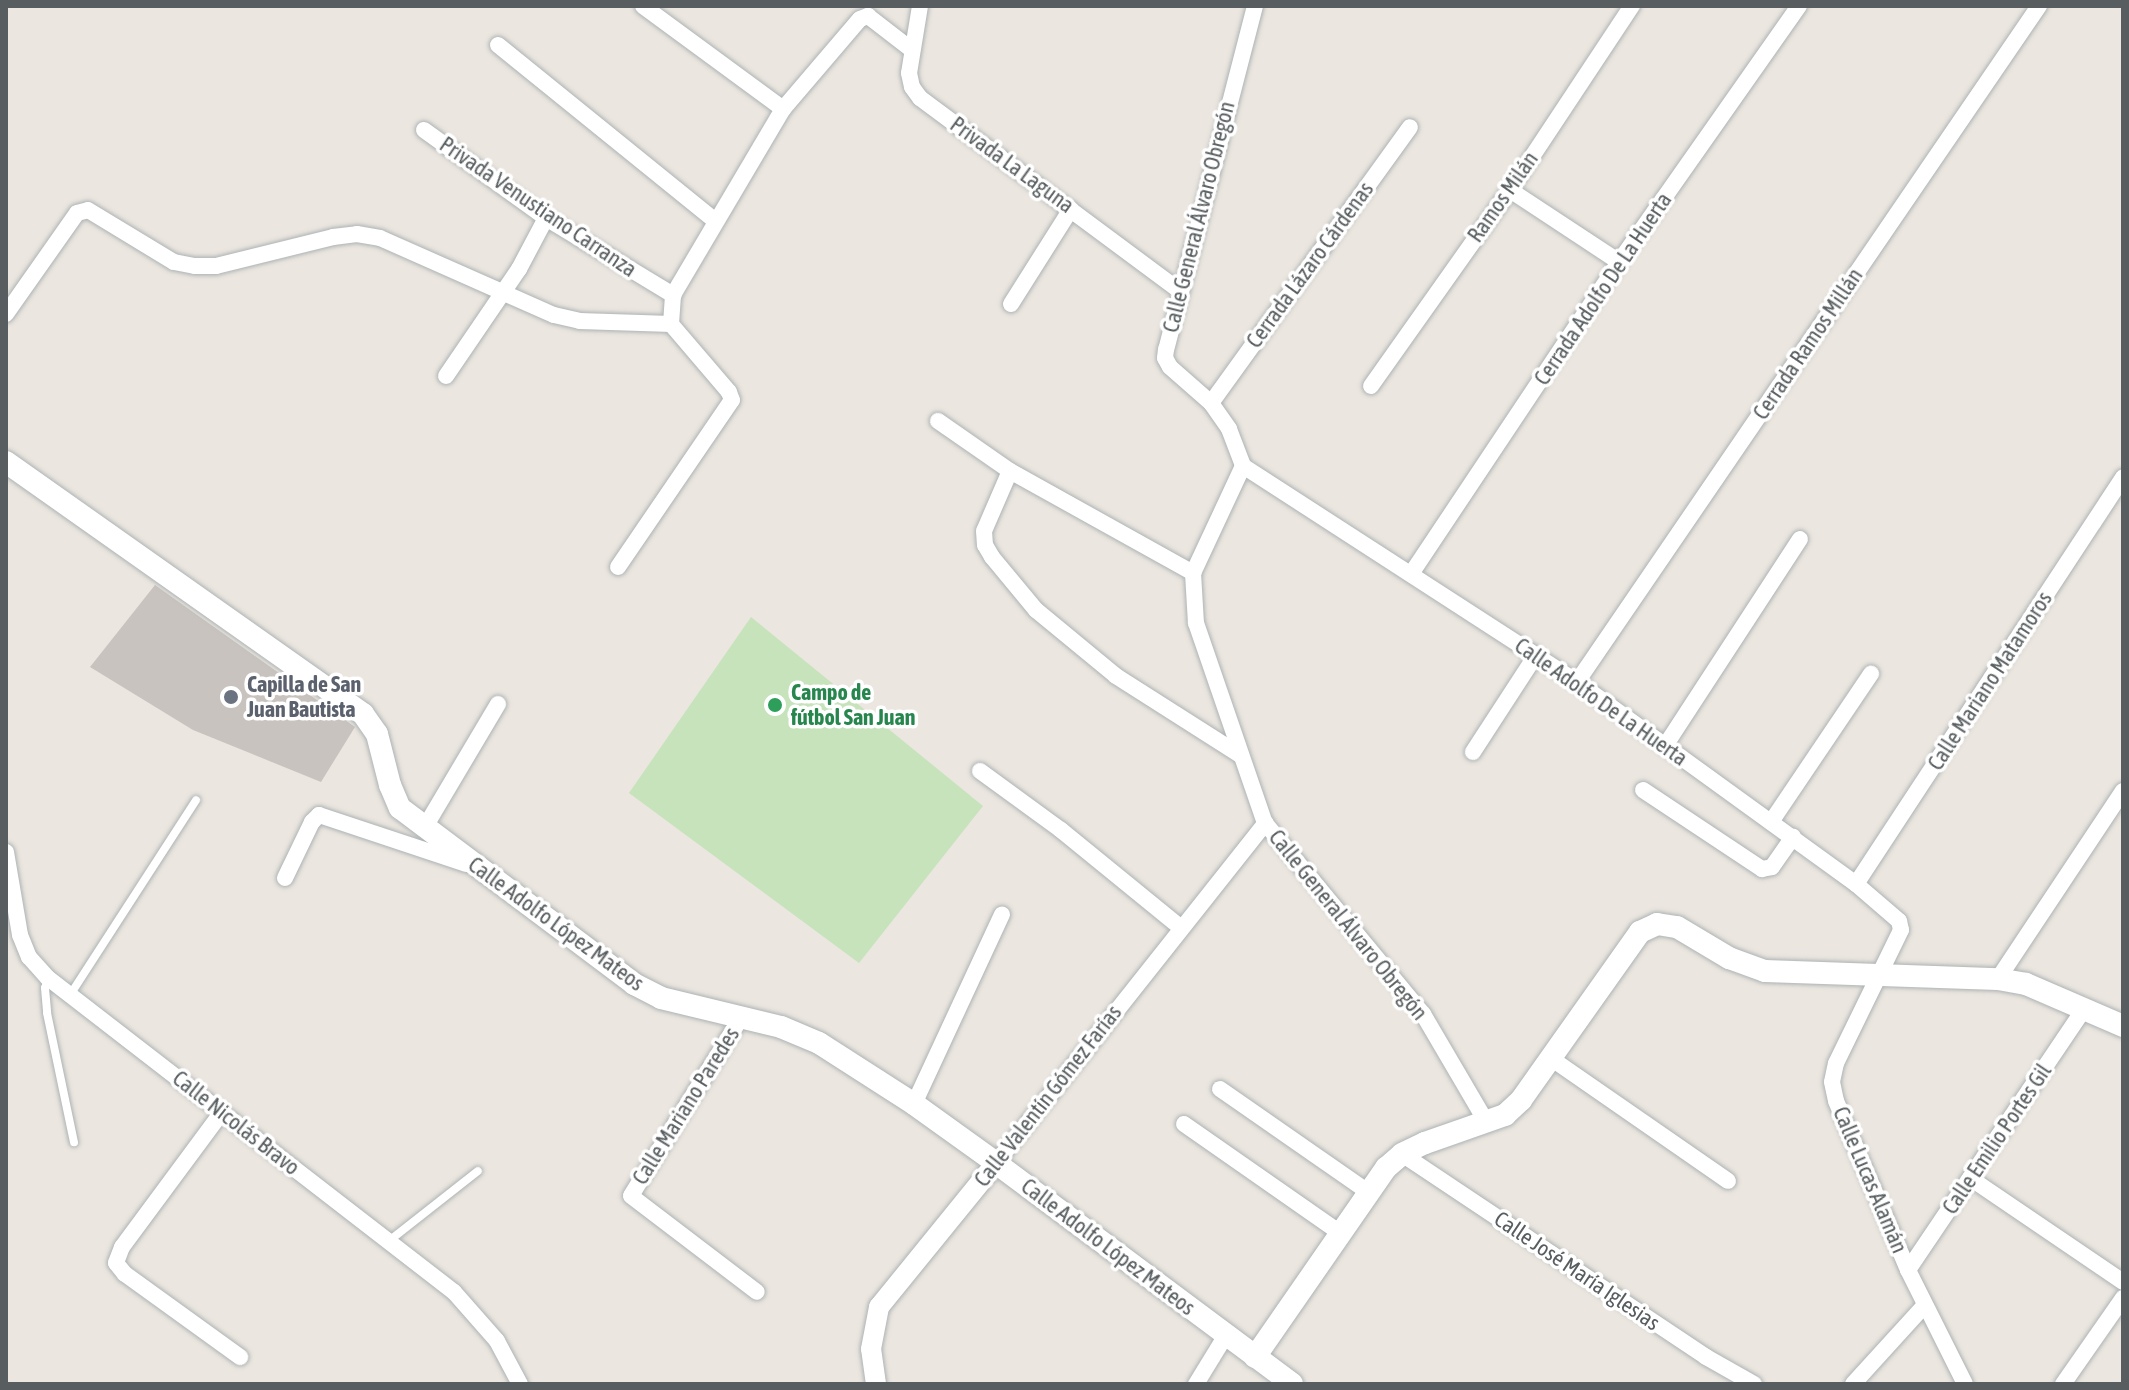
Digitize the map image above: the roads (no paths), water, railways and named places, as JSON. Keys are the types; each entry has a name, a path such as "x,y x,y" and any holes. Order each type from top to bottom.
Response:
{"main road":[{"name":"Calle Adolfo López Mateos","path":"6,462 363,714 377,734 390,785 400,808 634,984 661,998 742,1016 819,1043 914,1104 996,1163 1292,1384"},
{"path":"1255,1357 1339,1232 1368,1192 1402,1154 1505,1115 1521,1100 1552,1059 1640,932 1657,924 1677,927 1729,958 1765,971 1998,979 2026,984 2123,1026"}],"street":[{"path":"643,6 783,109"},
{"name":"Privada La Laguna","path":"920,6 909,73 912,87 920,98 1180,291"},
{"name":"Calle General Álvaro Obregón","path":"1255,6 1165,358 1211,403 1229,429 1243,466 1193,573 1196,623 1265,823 1423,1014 1487,1123"},
{"name":"Ramos Milán","path":"1371,386 1510,190 1632,6"},
{"name":"Cerrada Adolfo De La Huerta","path":"1411,574 1619,262 1799,6"},
{"name":"Cerrada Ramos Millán","path":"1577,682 2039,6"},
{"path":"618,567 732,400 729,392 671,324 673,295 715,221 783,109 863,16 912,50"},
{"path":"498,45 715,221"},
{"name":"Cerrada Lázaro Cárdenas","path":"1211,403 1410,127"},
{"name":"Privada Venustiano Carranza","path":"424,130 546,218 673,295"},
{"path":"1510,190 1619,262"},
{"path":"1011,304 1071,209"},
{"path":"6,314 77,213 88,210 174,262 216,266 357,234 380,238 554,315 580,321 671,324"},
{"path":"446,376 503,293 546,218"},
{"path":"938,421 1010,471 1193,573"},
{"name":"Calle Adolfo De La Huerta","path":"1243,466 1577,682 1856,884 1899,921 1901,930 1880,974"},
{"path":"1010,471 984,531 985,545 992,557 1036,610 1116,676 1240,755"},
{"name":"Calle Mariano Matamoros","path":"1856,884 2123,477"},
{"path":"1665,746 1800,539"},
{"path":"1473,752 1536,655"},
{"path":"1771,822 1871,674"},
{"path":"425,827 498,704"},
{"path":"980,771 1061,830 1181,928"},
{"path":"1643,790 1762,869 1772,867 1793,837"},
{"path":"1998,979 2123,791"},
{"path":"285,878 312,822 319,815 479,868"},
{"name":"Calle Valentín Gómez Farías","path":"876,1384 871,1349 879,1307 1265,823"},
{"name":"Calle Nicolás Bravo","path":"6,852 20,935 29,957 48,978 454,1292 497,1341 517,1376"},
{"path":"914,1104 1002,914"},
{"name":"Calle Lucas Alamán","path":"1880,974 1836,1063 1832,1082 1836,1101 1908,1270 1965,1384"},
{"name":"Calle Emilio Portes Gil","path":"1908,1270 2085,1008"},
{"name":"Calle Mariano Paredes","path":"742,1016 631,1196 757,1292"},
{"path":"1552,1059 1728,1181"},
{"path":"1220,1089 1368,1192"},
{"path":"222,1112 122,1247 116,1263 125,1274 240,1357"},
{"path":"1184,1124 1339,1232"},
{"name":"Calle José María Iglesias","path":"1402,1154 1706,1357 1754,1384"},
{"path":"1970,1178 2123,1282"},
{"path":"2063,1384 2123,1298"},
{"path":"1853,1384 1924,1306"},
{"path":"1196,1384 1226,1335"},
{"path":"502,1384 517,1376"}],"lane":[{"path":"70,996 196,800"},
{"path":"48,978 45,988 47,1013 74,1142"},
{"path":"389,1241 478,1171"}],"place":[{"name":"Capilla de San Juan Bautista","path":"231,697"},
{"name":"Campo de fútbol San Juan","path":"775,705"}]}
